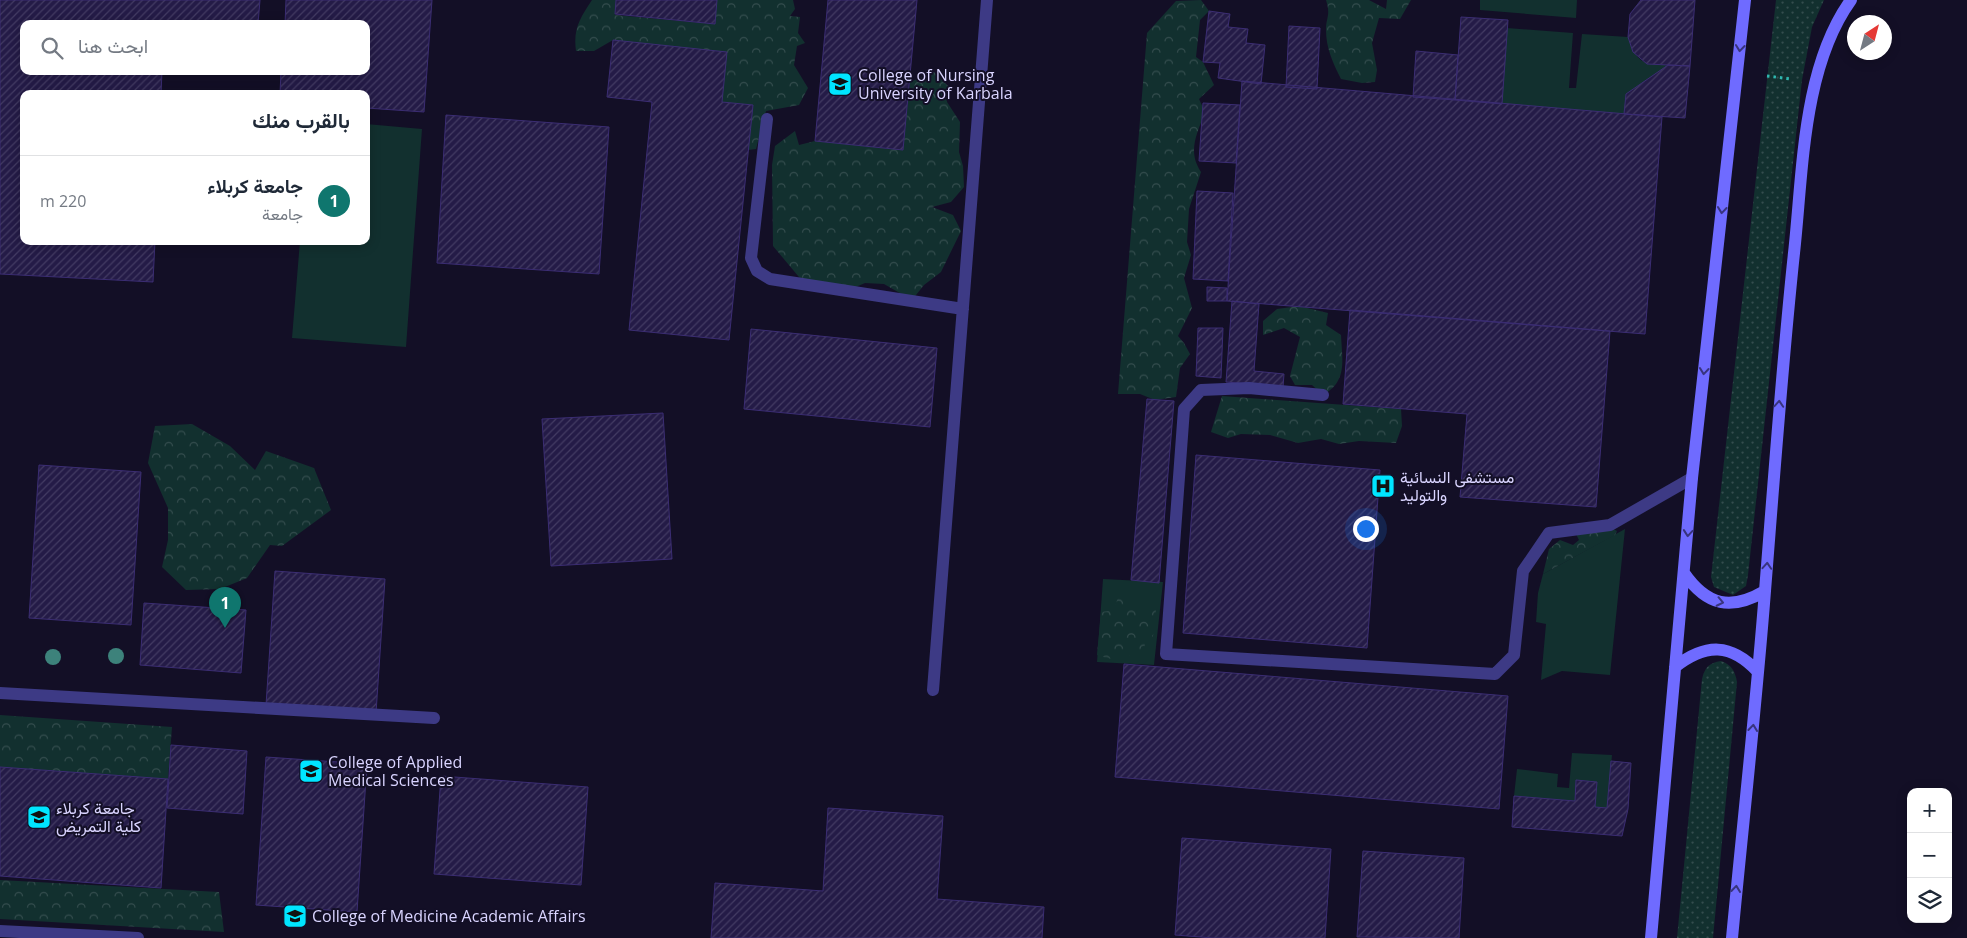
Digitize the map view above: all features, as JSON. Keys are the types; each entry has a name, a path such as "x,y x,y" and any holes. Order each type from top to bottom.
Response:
{"main road":[{"path":"1651,938 1692,478 1745,0"},
{"path":"1732,938 1758,672 1780,389 1810,110 1829,40 1851,0"},
{"path":"1684,573 1695,589 1711,600 1730,604 1749,600 1765,591"},
{"path":"1675,667 1690,655 1708,649 1727,650 1745,658 1758,672"}],"street":[{"path":"933,690 987,0"},
{"path":"767,119 751,258 757,271 770,279 963,309"},
{"path":"1323,395 1249,388 1201,390 1184,409 1166,654 1495,674 1514,655 1523,571 1550,533 1610,525 1692,478"},
{"path":"0,692 434,718"},
{"path":"0,931 138,938"}],"path":[{"path":"1767,76 1793,79"}],"green space":[{"path":"592,0 616,0 615,15 714,24 717,0 793,0 795,9 790,16 800,17 798,33 805,43 797,46 794,65 808,88 799,105 766,111 756,149 748,150 752,105 722,102 613,40 594,51 576,51 575,43 578,24"},
{"path":"1201,0 1209,11 1200,20 1196,57 1203,62 1214,85 1199,99 1205,112 1194,150 1201,172 1189,209 1187,242 1191,255 1184,278 1192,308 1178,336 1190,354 1180,368 1176,397 1155,400 1140,394 1118,394 1147,33 1176,1"},
{"path":"1326,0 1369,0 1386,9 1387,0 1411,0 1400,19 1379,18 1372,43 1377,70 1375,82 1362,83 1341,79 1327,43 1328,10"},
{"path":"1480,0 1577,0 1576,18 1480,10"},
{"path":"1776,0 1824,0 1812,27 1802,80 1748,575 1746,586 1733,595 1714,587 1711,577"},
{"path":"1507,28 1573,33 1569,88 1576,88 1582,34 1628,37 1634,52 1646,63 1668,65 1624,114 1502,104"},
{"path":"934,72 948,86 947,102 960,122 959,152 963,166 964,187 951,202 932,207 953,215 961,231 941,272 924,285 912,300 884,284 865,283 842,293 809,289 773,246 772,165 775,146 795,131 799,145 815,141 903,150 910,82"},
{"path":"370,124 422,129 406,347 292,338 300,245 370,245"},
{"path":"1299,306 1328,313 1326,325 1341,335 1342,369 1340,376 1331,389 1323,395 1312,385 1295,385 1290,376 1300,337 1284,328 1263,335 1263,321 1277,309"},
{"path":"1222,396 1401,409 1402,426 1396,443 1359,441 1339,444 1321,439 1298,443 1270,435 1241,434 1228,438 1211,432"},
{"path":"192,424 230,446 255,470 266,451 314,468 331,510 282,546 270,545 247,578 220,589 186,590 162,567 168,540 168,508 148,463 155,426"},
{"path":"1613,529 1617,531 1615,535 1543,574 1549,549 1560,540 1573,545 1579,540 1574,530"},
{"path":"1625,529 1610,675 1562,671 1541,680 1546,624 1536,622 1538,593 1543,574"},
{"path":"1103,579 1163,582 1154,665 1097,662"},
{"path":"1118,597 1133,597 1139,615 1145,611 1156,610 1153,636 1145,643 1144,651 1112,659 1097,655 1101,612 1114,610"},
{"path":"1721,661 1728,664 1732,669 1737,682 1713,938 1677,938 1702,679 1708,666"},
{"path":"0,715 172,727 168,779 0,767"},
{"path":"1572,753 1612,755 1607,808 1595,807 1597,782 1576,780 1575,801 1514,796 1517,769 1558,774 1557,787 1569,788"},
{"path":"0,880 219,892 224,932 0,919"}],"building":[{"path":"0,0 260,0 258,20 20,20 20,75 162,75 161,90 20,90 20,245 155,245 153,282 0,274"},
{"path":"286,0 432,0 424,112 370,108 370,90 280,90 281,75 370,75 370,20 285,20"},
{"path":"616,0 717,0 715,24 615,14"},
{"path":"828,0 917,0 903,150 815,141"},
{"path":"1641,0 1695,0 1690,66 1647,64 1633,52 1628,37 1630,14"},
{"path":"1209,11 1230,14 1228,27 1248,29 1246,43 1265,45 1261,84 1218,78 1220,63 1203,62"},
{"path":"1461,17 1508,20 1502,104 1455,100"},
{"path":"1289,26 1320,28 1317,89 1286,87"},
{"path":"613,40 727,52 722,102 753,105 729,340 629,330 652,102 607,97"},
{"path":"1416,51 1458,55 1455,100 1413,97"},
{"path":"1668,65 1690,66 1685,118 1624,114 1626,94"},
{"path":"1242,81 1662,117 1645,334 1227,301"},
{"path":"1203,103 1240,105 1236,163 1199,161"},
{"path":"446,115 609,127 599,274 437,263"},
{"path":"1197,191 1233,193 1228,281 1193,279"},
{"path":"1207,287 1227,288 1227,301 1207,301"},
{"path":"1232,301 1259,304 1254,371 1284,374 1283,387 1226,382"},
{"path":"1350,310 1610,331 1596,507 1460,497 1467,414 1343,404"},
{"path":"1198,328 1223,328 1221,378 1196,376"},
{"path":"751,329 937,348 930,427 744,409"},
{"path":"1147,399 1174,401 1159,583 1131,580"},
{"path":"663,413 672,559 551,566 542,419"},
{"path":"1196,455 1380,470 1367,648 1183,633"},
{"path":"39,465 141,472 131,625 29,618"},
{"path":"275,571 385,579 376,713 266,705"},
{"path":"144,603 246,610 241,673 140,665"},
{"path":"1124,664 1508,696 1499,809 1115,777"},
{"path":"171,745 247,751 243,814 167,808"},
{"path":"266,757 367,764 357,912 256,905"},
{"path":"1611,761 1631,763 1628,809 1622,836 1512,827 1514,796 1575,801 1576,780 1597,782 1595,807 1607,808"},
{"path":"0,767 168,779 161,888 0,876"},
{"path":"441,776 588,787 581,885 434,874"},
{"path":"828,808 943,816 937,899 1044,907 1042,938 711,938 715,883 823,891"},
{"path":"1182,838 1331,849 1325,938 1213,938 1175,935"},
{"path":"1363,851 1464,858 1459,938 1357,937"}],"place":[{"name":"College of Nursing University of Karbala","path":"840,84"},
{"name":"مستشفى النسائية والتوليد","path":"1383,486"},
{"name":"جامعة كربلاء","path":"225,628"},
{"name":"College of Applied Medical Sciences","path":"311,771"},
{"name":"جامعة كربلاء كلية التمريض","path":"39,817"},
{"name":"College of Medicine Academic Affairs","path":"295,916"}]}
